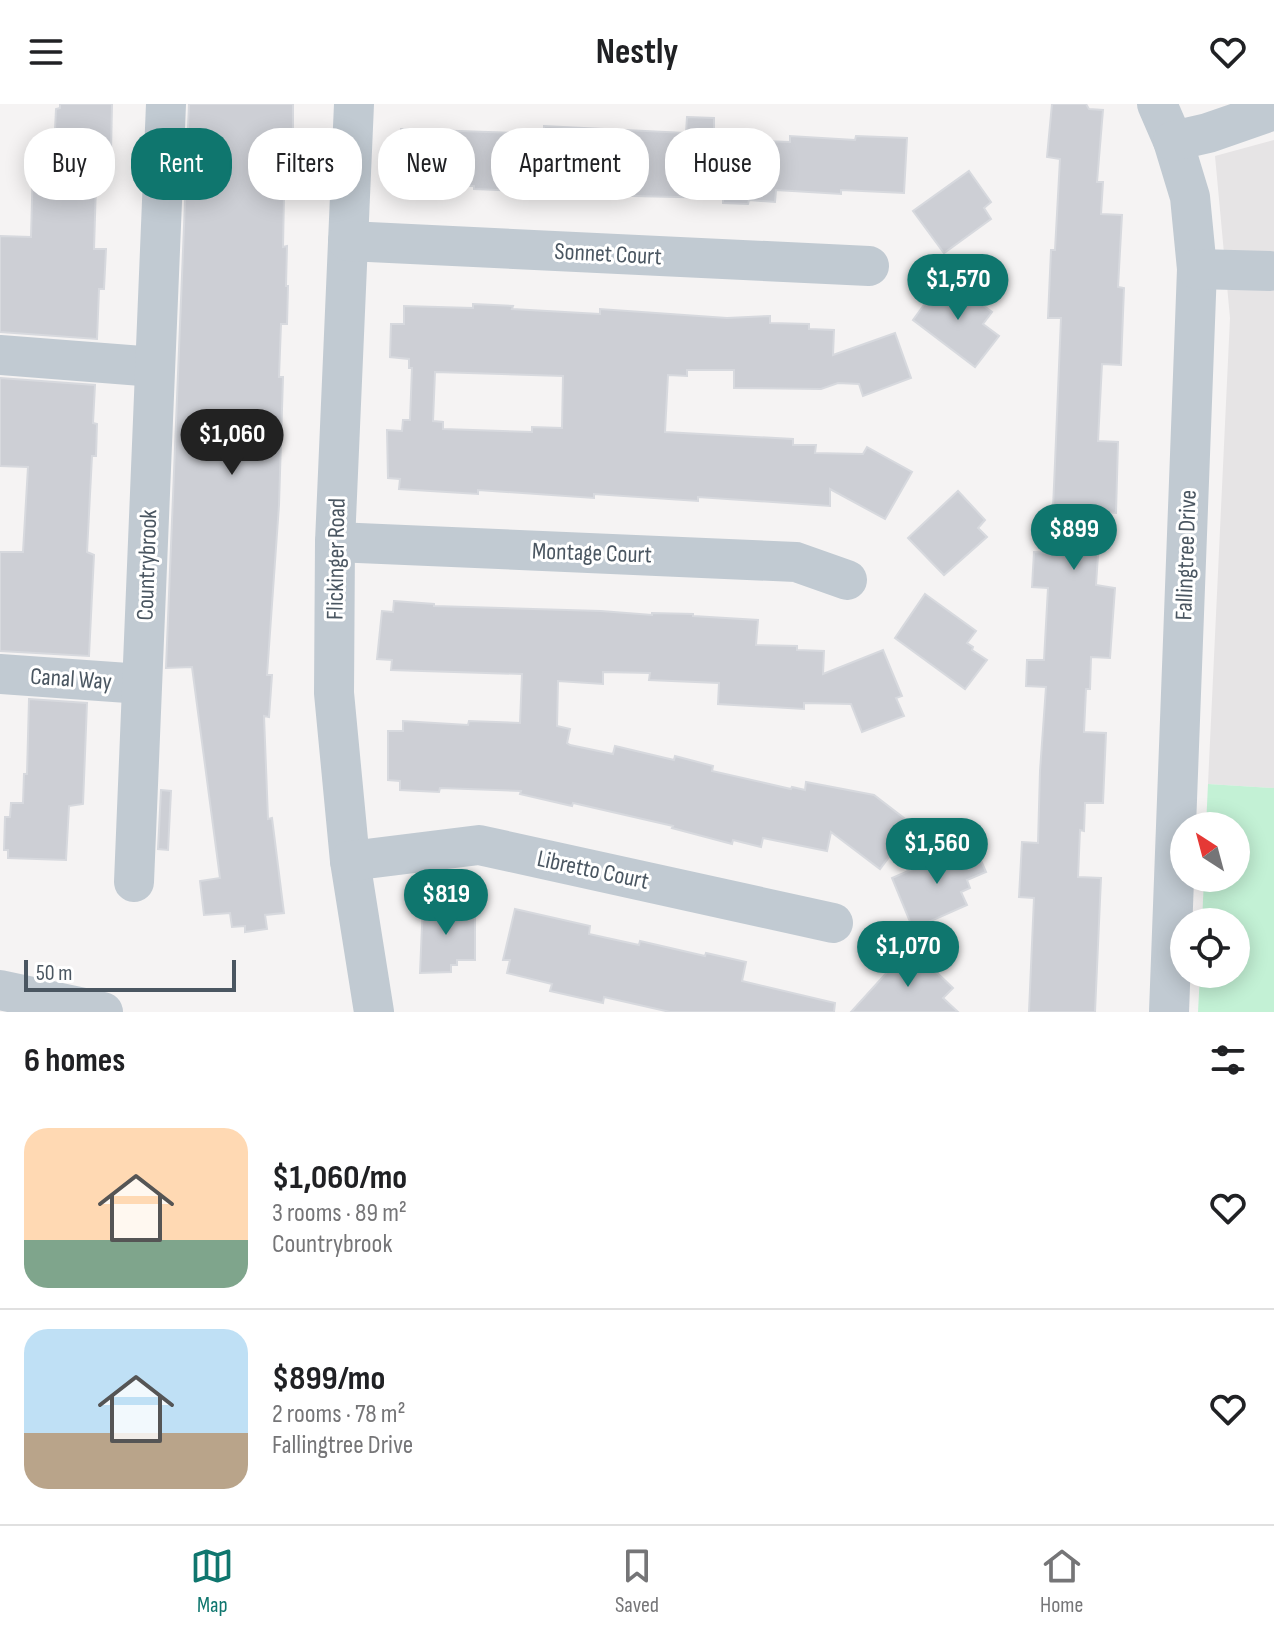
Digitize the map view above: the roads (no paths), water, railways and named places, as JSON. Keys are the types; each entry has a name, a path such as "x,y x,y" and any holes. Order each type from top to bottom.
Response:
{"street":[{"name":"Countrybrook","path":"134,882 166,104"},
{"name":"Flickinger Road","path":"354,104 335,542 334,693 350,861 374,1012"},
{"name":"Fallingtree Drive","path":"1157,104 1173,141 1190,197 1197,269 1169,1012"},
{"path":"1173,141 1208,133 1274,110"},
{"name":"Sonnet Court","path":"348,241 869,266"},
{"path":"1197,269 1270,271"},
{"path":"0,355 155,367"},
{"name":"Montage Court","path":"335,542 796,562 847,580"},
{"name":"Canal Way","path":"0,674 142,684"},
{"name":"Libretto Court","path":"350,861 479,845 833,923"},
{"path":"0,990 103,1012"}]}
